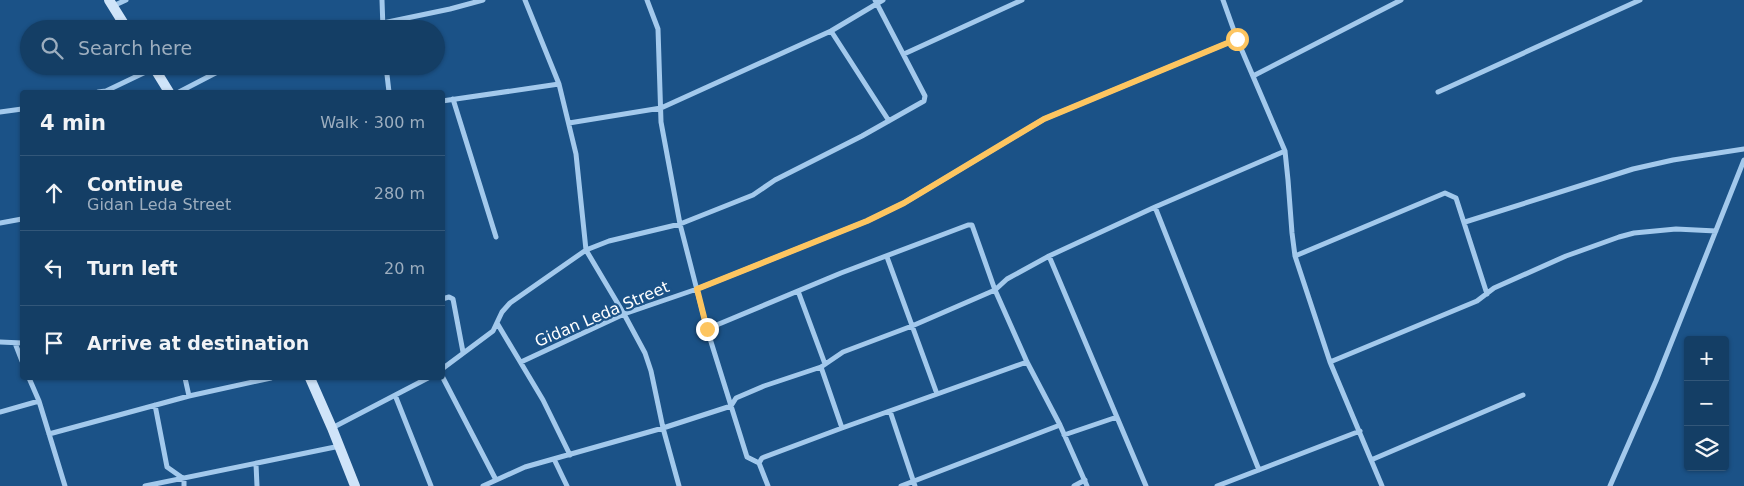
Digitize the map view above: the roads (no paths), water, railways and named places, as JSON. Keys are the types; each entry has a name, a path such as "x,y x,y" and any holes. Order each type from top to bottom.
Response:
{"street":[{"path":"121,20 111,3 126,0"},
{"path":"382,0 383,20"},
{"path":"408,20 483,0"},
{"path":"532,0 525,1 559,84 576,154 586,250 645,353 679,486"},
{"path":"647,0 658,29 662,134 680,224 707,329 747,457 759,463 768,486"},
{"path":"569,123 661,108 831,31 876,2 883,0"},
{"path":"904,54 1022,0"},
{"path":"1223,0 1237,39 1285,151 1295,256 1330,362 1382,486"},
{"path":"1253,76 1401,0"},
{"path":"1438,92 1640,0"},
{"path":"445,367 493,331 502,312 510,303 586,250 609,241 680,224 754,195 775,180 854,141 925,99 904,54 876,2"},
{"path":"831,31 889,121"},
{"name":"Gidan Leda Street","path":"520,362 624,314 697,289 867,221 912,199 1044,119 1237,39"},
{"path":"110,90 138,75"},
{"path":"158,75 168,90"},
{"path":"183,90 212,75"},
{"path":"387,75 389,90"},
{"path":"445,100 559,84"},
{"path":"453,99 496,237"},
{"path":"0,112 20,109"},
{"path":"1465,222 1633,169 1673,160 1744,149"},
{"path":"483,486 524,467 663,428 731,406 736,398 823,365 843,352 912,326 995,290 1007,279 1049,256 1155,207 1285,151"},
{"path":"1610,486 1656,381 1744,160"},
{"path":"1295,256 1445,193 1456,198 1487,294"},
{"path":"1155,207 1259,470"},
{"path":"0,223 20,219"},
{"path":"707,329 841,273 972,225 995,290 1027,362 1060,425 1086,483 1074,486"},
{"path":"1330,362 1477,300 1494,288 1566,256 1618,237 1634,233 1676,229 1716,231"},
{"path":"1049,256 1146,486"},
{"path":"887,257 937,394"},
{"path":"798,291 842,428"},
{"path":"445,298 453,299 463,352"},
{"path":"497,323 543,400 570,455"},
{"path":"0,342 20,343"},
{"path":"15,343 20,356"},
{"path":"759,463 762,458 1027,362"},
{"path":"30,380 66,486"},
{"path":"185,380 189,396"},
{"path":"49,434 189,396 262,380"},
{"path":"311,380 340,446 355,486"},
{"path":"332,428 424,380"},
{"path":"444,380 496,480"},
{"path":"395,395 431,486"},
{"path":"1371,460 1523,395"},
{"path":"0,412 38,401"},
{"path":"155,405 167,467 184,479"},
{"path":"890,411 914,484"},
{"path":"1064,435 1117,417"},
{"path":"901,486 914,484 1060,425"},
{"path":"1217,486 1360,431"},
{"path":"145,486 340,446"},
{"path":"554,459 567,486"},
{"path":"256,464 257,486"},
{"path":"184,479 184,486"}]}
